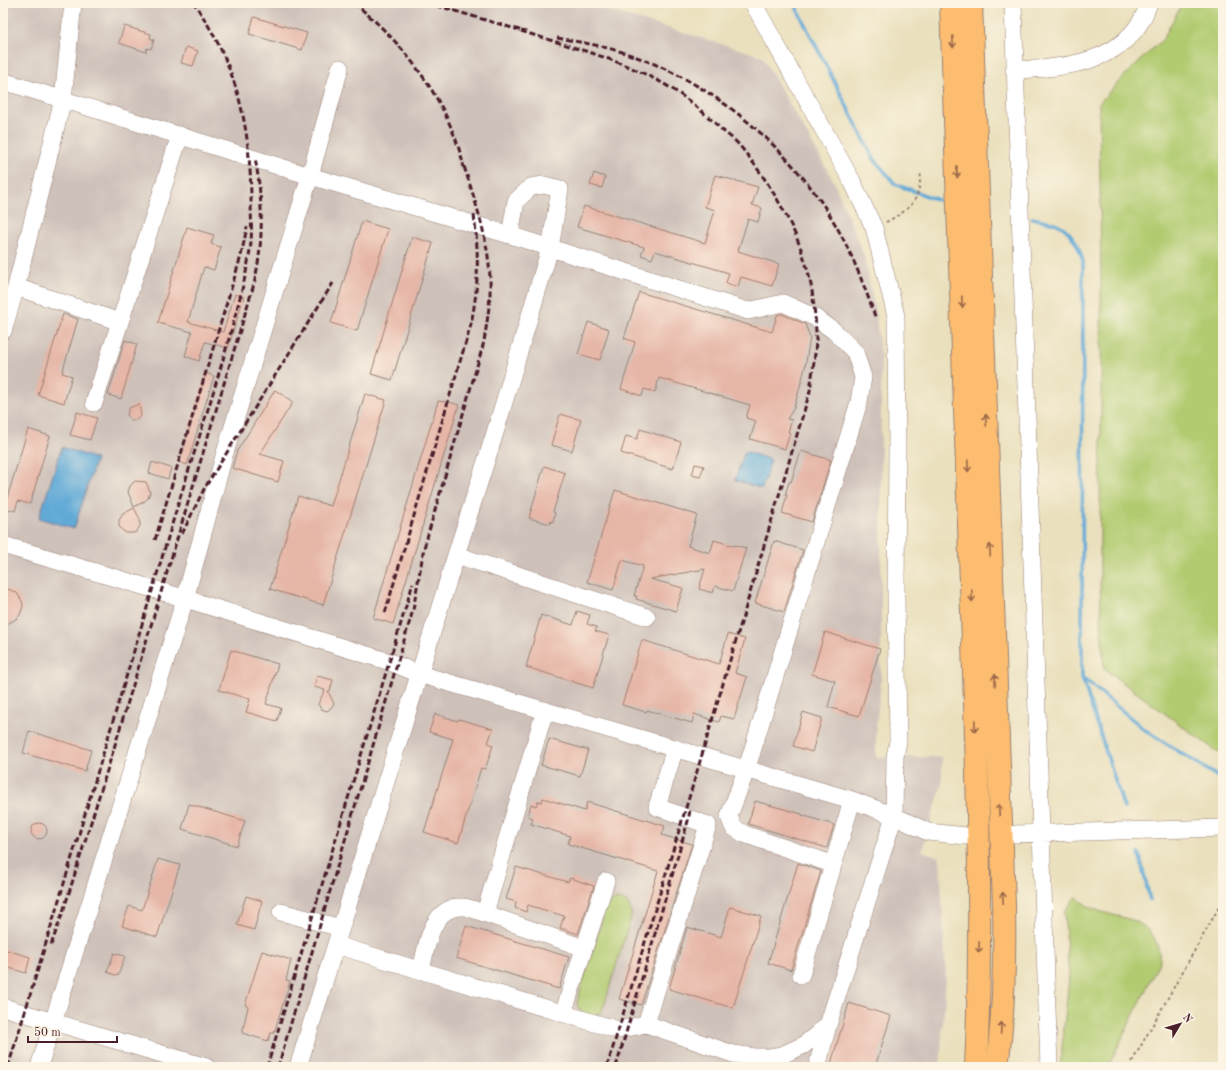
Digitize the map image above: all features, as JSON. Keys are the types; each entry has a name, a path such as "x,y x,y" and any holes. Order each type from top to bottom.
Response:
{"highway":[{"path":"951,3 964,343 979,852 979,986 976,1067"},
{"path":"971,3 1004,904 1005,960 997,1067"}],"street":[{"path":"3,331 16,287 63,99 73,3"},
{"path":"753,3 852,181 874,228 896,316 896,596 898,741 895,757 894,816 828,1025 817,1067"},
{"path":"1013,3 1014,70 1042,833 1049,1067"},
{"path":"1014,70 1065,67 1079,64 1107,54 1129,38 1137,28 1149,3"},
{"path":"39,1067 185,599 224,456 310,176 340,68"},
{"path":"3,81 310,176 510,235 748,311 783,303 814,317 834,330 855,352 863,377 859,402 747,768 729,816 732,827 744,834 832,864"},
{"path":"94,403 180,136"},
{"path":"298,1067 494,436 550,248 560,189 544,186 531,187 516,201 510,235"},
{"path":"16,287 120,322"},
{"path":"3,545 390,662 419,674 747,768 852,800 894,816 928,832 966,836"},
{"path":"456,555 647,617"},
{"path":"485,913 545,710"},
{"path":"646,1024 708,825 657,807 675,748"},
{"path":"800,976 852,800"},
{"path":"1015,834 1223,828"},
{"path":"563,1014 606,881"},
{"path":"421,971 431,930 440,917 449,910 463,907 485,913 584,948"},
{"path":"281,912 341,928"},
{"path":"336,945 618,1030 646,1024 733,1054 754,1057 782,1055 804,1045 828,1025"},
{"path":"3,1007 206,1067"}],"path":[{"path":"874,228 899,216 910,206 918,193 921,173"},
{"path":"1129,1067 1223,900"}],"shaded area":[{"path":"3,3 583,3 762,56 833,180 864,256 875,309 881,361 881,684 876,725 876,757 942,757 942,784 922,851 939,857 940,861 946,977 940,1067 3,1067"}],"green space":[{"path":"1181,3 1223,3 1223,756 1104,669 1102,637 1100,572 1101,335 1099,103 1130,70 1163,39"},
{"path":"1076,896 1087,905 1100,911 1139,923 1149,931 1156,943 1160,961 1108,1067 1060,1067 1069,977 1064,912"},
{"path":"616,899 626,902 630,906 631,917 604,1006 600,1013 592,1017 581,1012 577,1005 578,998 605,910 609,904"}],"water":[{"path":"62,447 96,459 74,529 39,518"},
{"path":"745,451 771,460 762,489 735,480"}],"building":[{"path":"254,17 307,33 302,50 249,34"},
{"path":"124,26 151,34 150,38 154,40 151,49 147,48 146,52 119,43"},
{"path":"186,47 198,51 193,66 181,63"},
{"path":"594,173 605,177 602,188 590,185"},
{"path":"715,175 758,187 752,205 762,208 758,222 748,219 738,251 779,264 772,286 741,277 738,287 726,283 729,273 655,251 652,259 641,255 644,247 577,227 584,206 705,243 715,210 705,207"},
{"path":"362,221 388,229 357,331 331,323"},
{"path":"187,227 214,235 211,244 221,247 214,270 204,267 188,322 223,332 235,294 244,297 228,348 205,342 199,361 185,356 192,332 158,323"},
{"path":"412,237 433,243 392,380 371,374"},
{"path":"639,292 772,332 777,315 782,314 805,324 810,337 805,368 794,408 787,419 792,420 785,449 750,439 756,421 746,418 750,405 659,378 655,392 644,389 642,396 621,389 635,342 624,338"},
{"path":"63,314 78,319 62,373 72,376 64,403 38,395"},
{"path":"588,322 609,329 600,360 578,354"},
{"path":"125,340 137,344 121,399 108,395"},
{"path":"206,373 214,376 187,465 179,462"},
{"path":"275,390 293,402 260,454 284,461 278,482 232,468 237,451"},
{"path":"365,394 386,400 323,605 270,589 298,496 331,506"},
{"path":"438,401 445,401 459,405 393,624 373,618"},
{"path":"139,404 141,416 136,420 131,420 127,415 129,408"},
{"path":"77,412 97,418 90,440 70,435"},
{"path":"560,414 581,420 572,451 551,445"},
{"path":"28,429 50,436 30,504 18,501 15,511 4,508"},
{"path":"640,429 681,442 673,469 621,453 626,436 637,439"},
{"path":"801,451 831,460 812,522 782,513 787,495 785,495"},
{"path":"152,462 171,468 168,479 149,473"},
{"path":"695,464 704,466 700,477 692,475"},
{"path":"544,466 565,473 553,512 555,513 553,522 551,521 550,524 529,518"},
{"path":"135,481 146,482 150,492 145,501 134,507 128,492 130,486"},
{"path":"615,490 697,515 688,546 710,553 714,540 746,548 733,591 715,586 713,593 699,589 705,569 650,579 683,588 676,611 636,599 637,596 634,596 643,566 622,560 613,590 587,582"},
{"path":"134,508 140,519 140,526 136,532 126,533 119,526 119,520 123,514"},
{"path":"774,541 803,550 784,612 755,603"},
{"path":"8,589 17,593 23,606 20,615 16,619 3,626 3,590"},
{"path":"577,611 590,615 587,624 597,627 595,631 609,635 593,688 526,667 541,615 573,625"},
{"path":"825,632 880,649 859,716 828,707 835,681 812,674"},
{"path":"728,634 745,639 735,673 747,677 734,719 721,716 719,722 694,714 692,723 647,710 646,712 622,705 642,640 719,664"},
{"path":"231,650 278,664 266,704 281,708 277,721 246,712 250,699 219,690"},
{"path":"317,676 333,680 330,691 328,691 334,704 327,711 321,709 318,704 325,690 314,687"},
{"path":"803,712 822,718 812,752 793,746"},
{"path":"435,714 493,729 488,743 493,745 490,755 485,769 481,768 458,843 424,832 453,739 429,732"},
{"path":"29,731 91,750 85,771 23,753"},
{"path":"549,739 588,750 580,776 541,765"},
{"path":"543,798 585,811 587,802 665,826 662,835 692,844 641,1005 619,999 658,871 568,844 570,836 531,824 533,818 528,816 531,804 536,806 538,801 542,802"},
{"path":"755,801 802,814 834,825 827,848 748,824"},
{"path":"189,804 245,821 237,846 182,829"},
{"path":"39,823 45,825 47,831 45,837 39,839 33,837 31,831 33,825"},
{"path":"158,859 180,865 157,937 122,926 129,906 142,910"},
{"path":"798,863 821,871 791,970 768,963"},
{"path":"516,867 568,882 570,878 594,886 578,934 560,928 564,916 528,905 526,912 515,908 516,902 506,899"},
{"path":"246,896 262,901 254,930 237,925"},
{"path":"730,907 761,916 733,1008 669,989 687,927 721,937"},
{"path":"466,926 569,957 559,989 456,958"},
{"path":"3,949 30,957 26,973 3,966"},
{"path":"262,951 291,960 286,980 290,981 274,1033 271,1033 268,1041 242,1033 248,1007 245,1005"},
{"path":"114,953 125,956 118,976 107,972"},
{"path":"849,1003 891,1016 875,1067 830,1067"}],"waterway":[{"path":"794,3 874,159 895,184 938,200"},
{"path":"1032,218 1057,224 1066,230 1077,245 1083,261 1082,677 1124,808"},
{"path":"1082,677 1145,730 1223,780"},
{"path":"1139,853 1150,900"}],"railway":[{"path":"8,1067 176,511 220,371 244,283 250,252 250,171 244,120 231,73 209,26 194,3"},
{"path":"354,3 391,37 423,76 448,121 464,168"},
{"path":"428,3 526,32"},
{"path":"521,31 618,62 659,81 688,100 736,142 764,178 794,233 808,271 815,319 816,336 810,391 607,1067"},
{"path":"557,38 608,48 653,64 681,77 707,92 756,129 798,172 827,210 851,255 876,319"},
{"path":"51,945 63,912 114,748 254,284 260,252 261,237 260,190 255,158"},
{"path":"278,1067 413,610 424,548 484,342 490,296 489,265 481,221 463,163"},
{"path":"385,613 470,328 477,285 477,244 474,215"},
{"path":"155,540 241,256 247,227"},
{"path":"182,534 204,489 333,283"},
{"path":"267,1067 413,583"},
{"path":"616,1067 690,810"}]}
